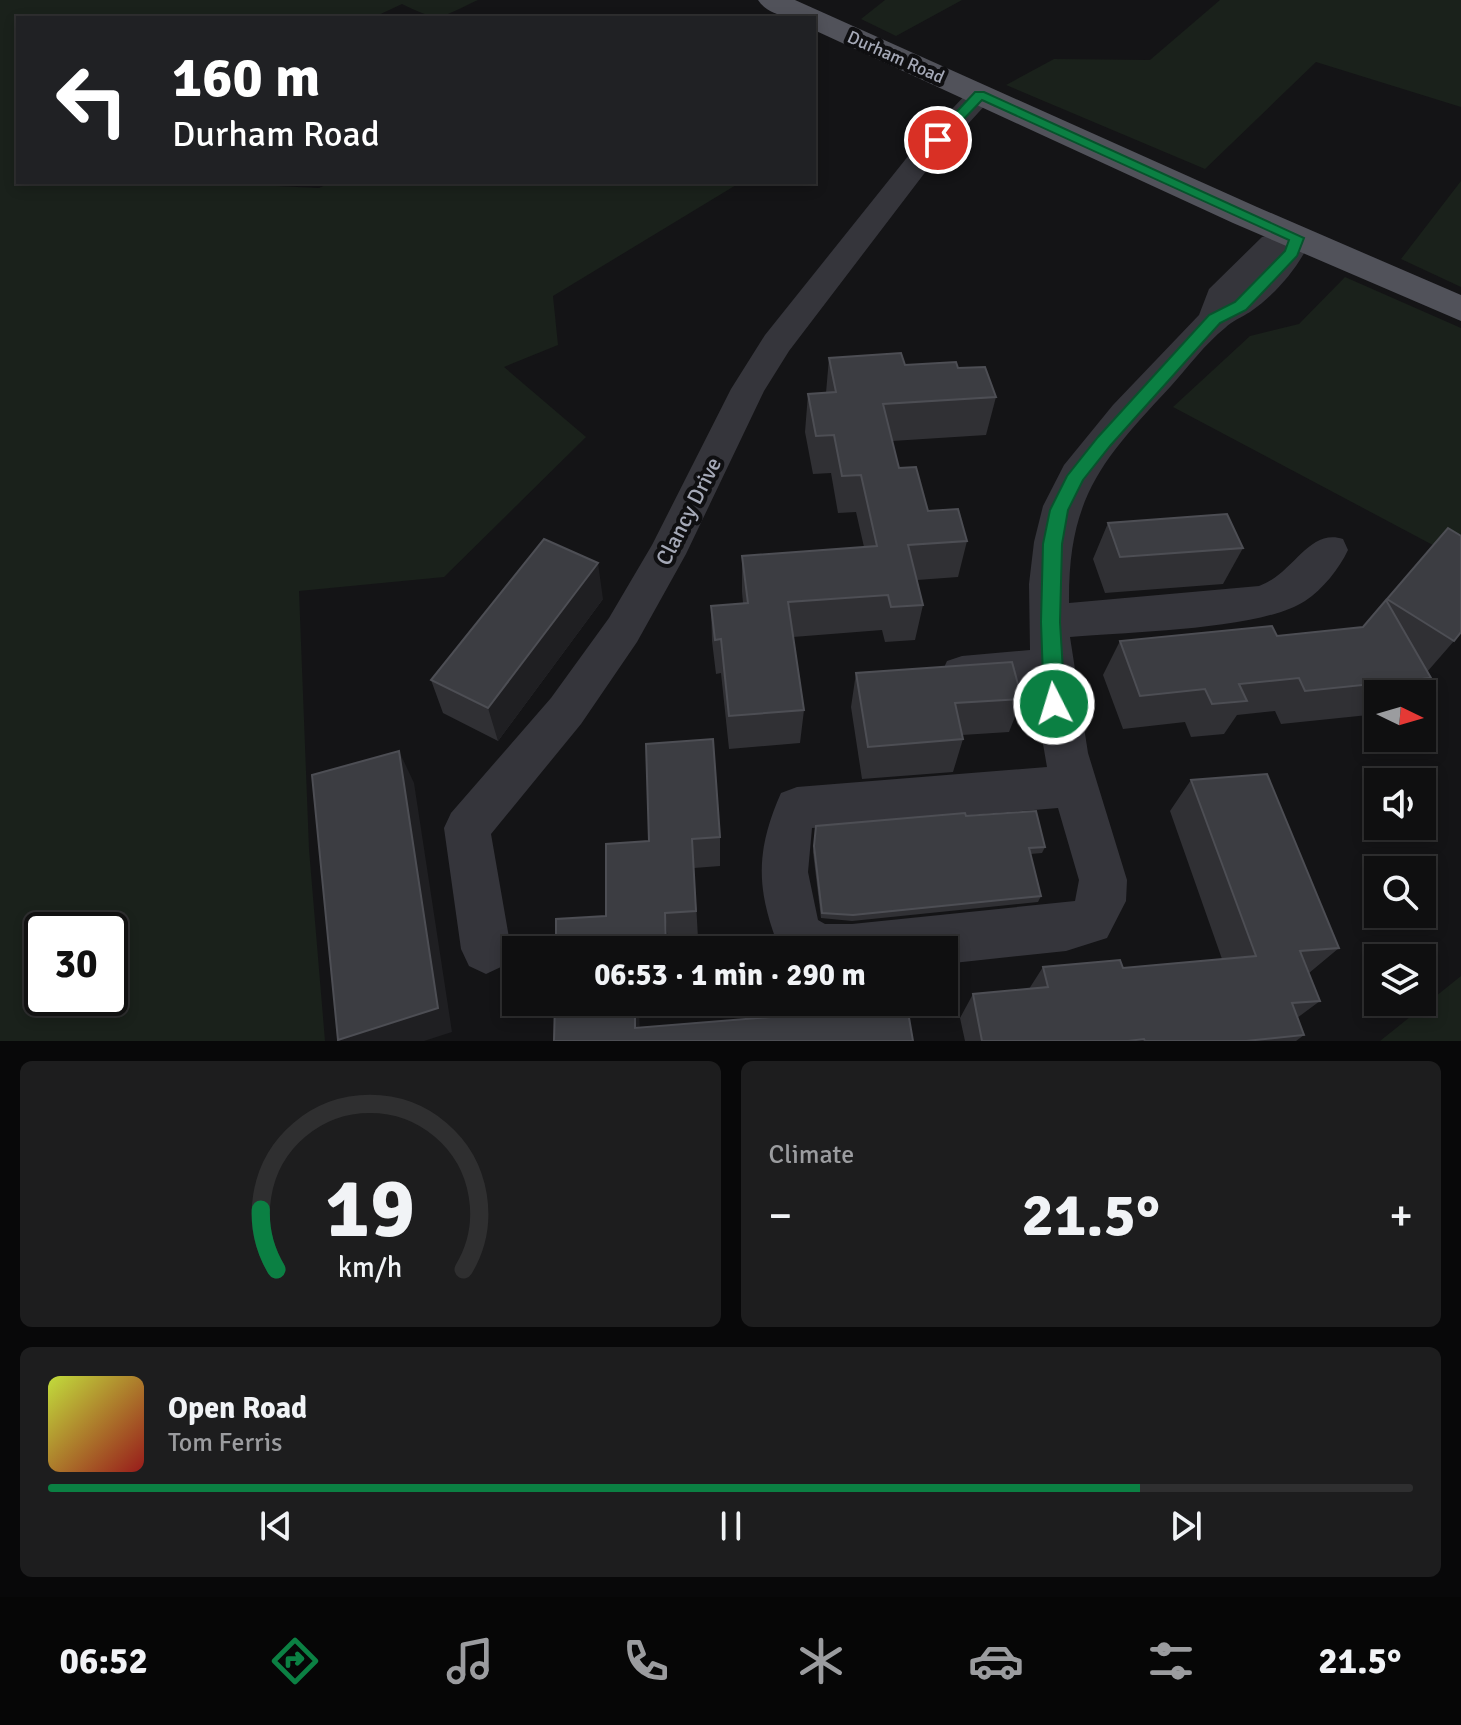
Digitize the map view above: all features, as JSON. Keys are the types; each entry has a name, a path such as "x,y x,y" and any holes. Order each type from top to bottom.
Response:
{"main road":[{"name":"Durham Road","path":"772,0 808,16"},
{"name":"Durham Road","path":"816,19 1297,238 1461,309"}],"street":[{"name":"Clancy Drive","path":"486,949 467,828 566,711 623,630 667,554 748,389 777,343 923,156 980,95"},
{"path":"1074,786 797,808 786,829 782,858 788,899 799,936 819,949 852,949 1066,927 1090,921 1102,901 1103,880 1061,742 1051,666 1053,544 1059,510 1076,476 1104,441 1214,319 1240,306 1291,252 1297,238"},
{"path":"1050,622 1259,603 1297,589 1329,550"},
{"path":"928,678 1051,666"}],"shaded area":[{"path":"0,0 478,0 440,16 425,14 402,4 376,16 16,16 16,184 254,184 319,188 328,184 738,184 553,296 558,345 504,367 586,437 444,577 299,591 309,849 325,1041 0,1041"},
{"path":"885,0 962,0 896,36 861,19"},
{"path":"1220,0 1461,0 1461,107 1316,62 1205,169 1006,85 1054,59 1150,60"},
{"path":"1461,181 1461,287 1401,259"},
{"path":"1345,277 1461,328 1461,560 1173,407 1250,336 1299,324"},
{"path":"1461,976 1461,1041 1380,1041 1411,1016 1436,1016 1436,996"}],"building":[{"path":"901,353 905,365 956,362 958,368 985,367 996,397 883,404 899,468 916,467 928,511 958,509 967,541 908,545 923,605 891,607 888,595 788,602 804,710 729,716 721,639 715,640 711,606 748,603 742,556 877,546 861,475 842,476 834,435 816,436 808,394 836,392 829,358"},
{"path":"1227,514 1243,548 1120,557 1108,523"},
{"path":"1448,528 1461,536 1461,632 1454,641 1387,599"},
{"path":"544,539 598,563 488,708 431,680"},
{"path":"1386,600 1431,678 1364,680 1364,685 1305,691 1299,678 1239,684 1247,701 1212,704 1205,689 1140,696 1120,641 1272,626 1277,636 1363,627"},
{"path":"1012,662 1022,699 955,703 963,739 868,747 856,673"},
{"path":"713,739 720,837 692,839 696,911 665,913 666,936 556,936 556,919 606,916 606,844 649,841 646,744"},
{"path":"399,751 438,1008 338,1040 312,775"},
{"path":"1267,774 1339,948 1300,951 1320,1001 1292,1003 1304,1035 1246,1041 982,1041 973,994 1048,987 1043,967 1120,960 1123,968 1256,956 1191,780"},
{"path":"1036,811 1045,847 1029,848 1041,896 853,915 822,913 814,846 816,826 965,813 966,816"},
{"path":"555,1016 635,1016 635,1028 783,1016 909,1016 913,1041 554,1041"}],"route":[{"path":"938,140 980,95 1297,238 1291,252 1240,306 1214,319 1076,476 1059,510 1053,544 1050,622 1054,704"}]}
